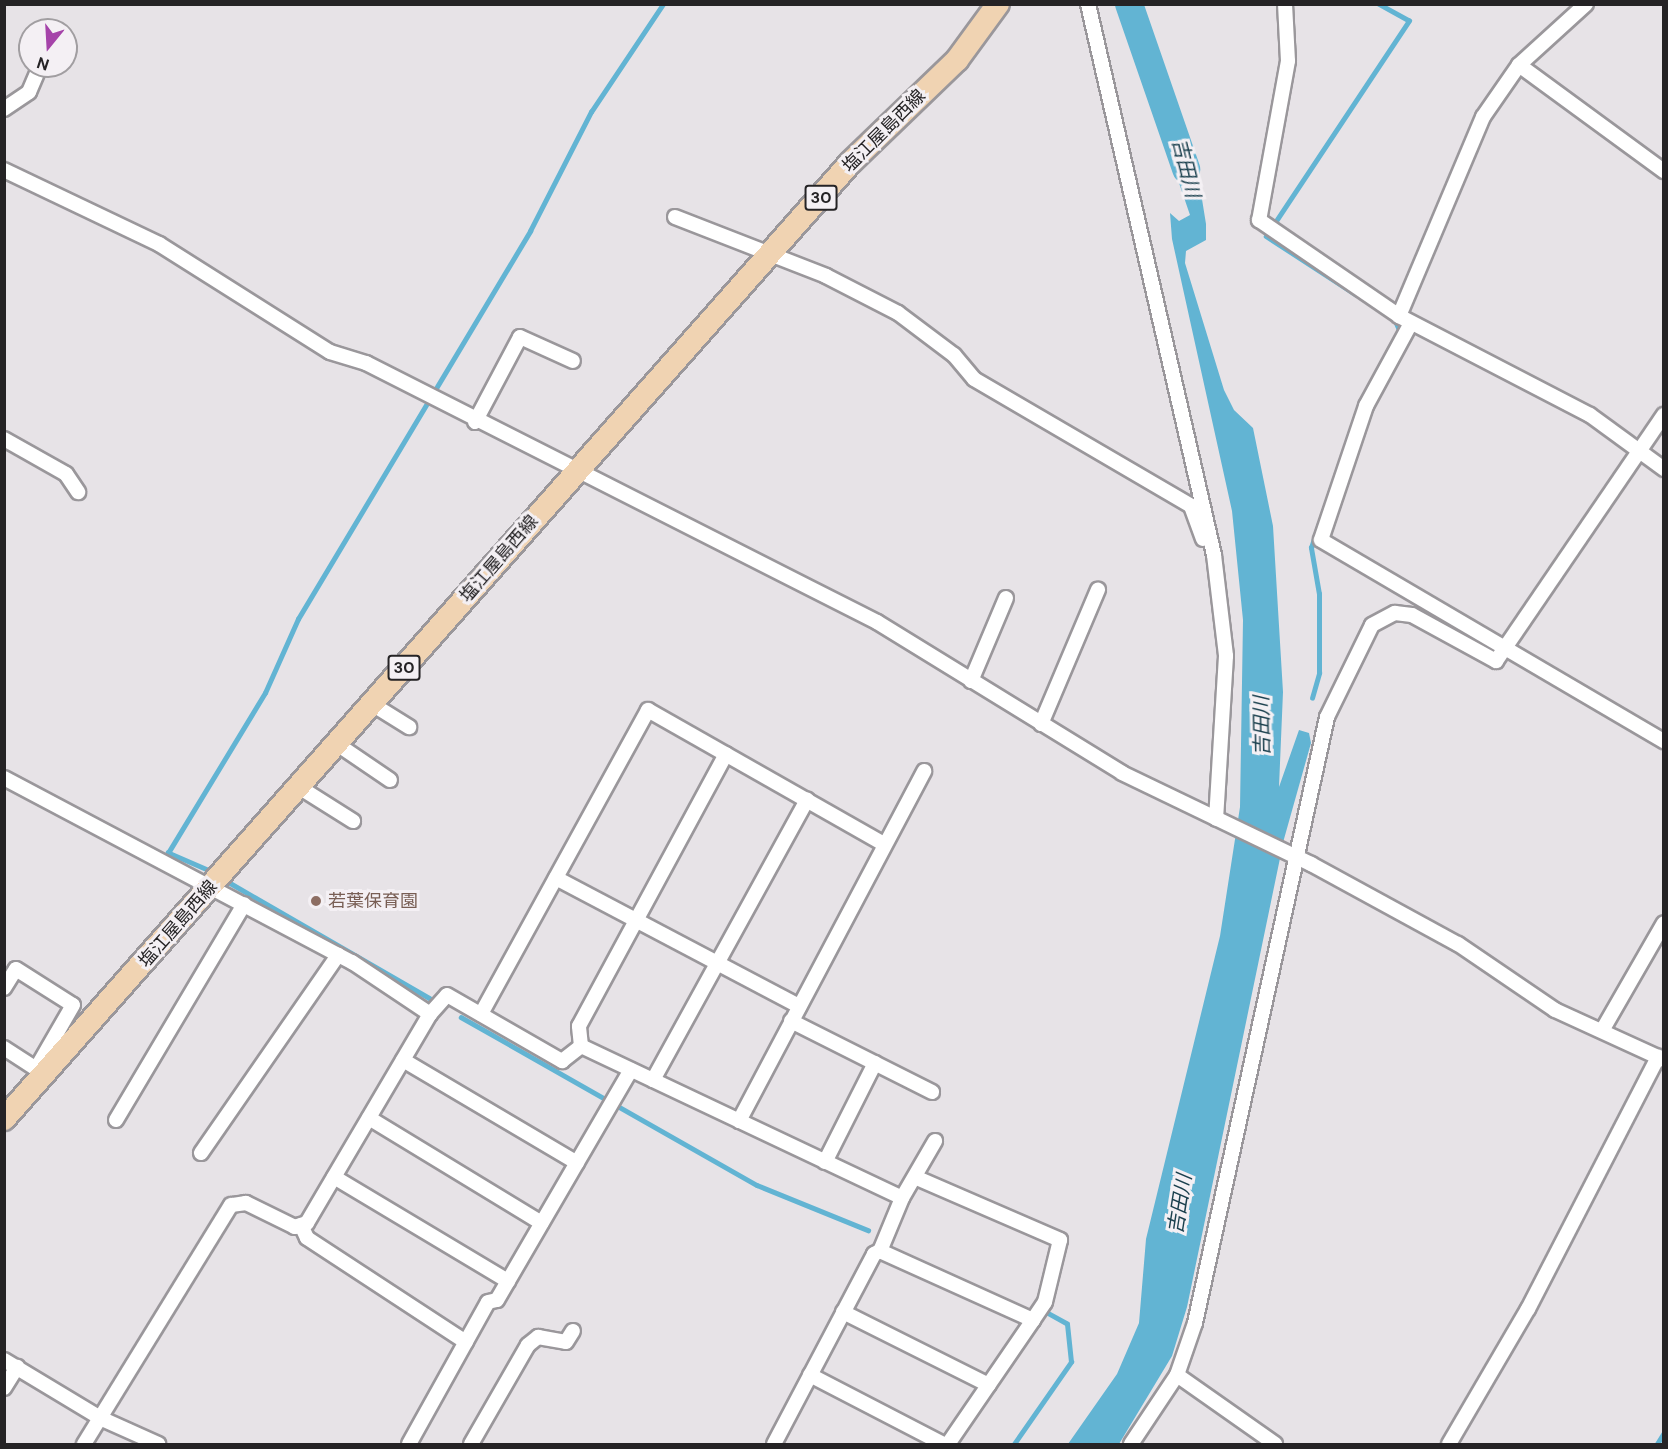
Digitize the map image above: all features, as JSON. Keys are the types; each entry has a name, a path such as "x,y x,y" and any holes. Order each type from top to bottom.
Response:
{"main road":[{"name":"塩江屋島西線","path":"4,1119 41,1072 216,881 574,474 891,121 957,60 998,4"}],"street":[{"path":"1088,4 1214,555 1226,656 1222,822"},
{"path":"1285,4 1287,61 1259,220 1405,320 1544,389 1642,452 1664,469"},
{"path":"1586,4 1519,65 1483,117 1405,320 1366,406 1321,540 1503,649 1664,741"},
{"path":"1519,65 1664,171"},
{"path":"4,109 29,92 35,78"},
{"path":"4,170 159,244 321,346 366,363 431,400 574,474 877,622 1041,724 1222,822 1290,854 1458,944 1555,1010 1603,1029 1661,1059 1528,1309 1449,1444"},
{"path":"675,217 826,276 898,313 954,355 974,379 1182,499 1191,506 1206,549 1214,555"},
{"path":"475,422 520,337 573,361"},
{"path":"1131,1444 1177,1375 1195,1323 1290,854 1327,717 1372,625 1395,613 1412,615 1496,661 1642,452 1664,415"},
{"path":"4,439 66,474 78,492"},
{"path":"1041,724 1098,590"},
{"path":"971,681 1006,598"},
{"path":"372,704 409,727"},
{"path":"481,1014 648,711 884,844"},
{"path":"337,744 390,780"},
{"path":"581,1046 579,1026 726,754"},
{"path":"739,1121 924,771"},
{"path":"4,778 216,881 244,904 338,955 430,1014"},
{"path":"299,787 353,821"},
{"path":"653,1080 807,800"},
{"path":"556,878 799,1006"},
{"path":"116,1120 244,904"},
{"path":"1603,1029 1664,923"},
{"path":"201,1153 338,955"},
{"path":"4,988 16,969 73,1005 41,1072 4,1048"},
{"path":"301,1225 334,1177 430,1014 447,995 562,1060 581,1046"},
{"path":"791,1021 932,1092"},
{"path":"581,1046 902,1198"},
{"path":"403,1060 577,1163"},
{"path":"825,1162 875,1063"},
{"path":"409,1444 488,1302 497,1300 631,1070"},
{"path":"369,1118 542,1223"},
{"path":"774,1444 843,1312 880,1251 902,1198 917,1178 935,1141"},
{"path":"334,1177 508,1281"},
{"path":"917,1178 1060,1240 1045,1302 948,1444"},
{"path":"84,1444 231,1205 246,1203 301,1225 307,1238 466,1342"},
{"path":"880,1251 1033,1320"},
{"path":"843,1312 989,1385"},
{"path":"471,1444 528,1345 538,1337 566,1342 573,1331"},
{"path":"4,1388 11,1364 100,1418 158,1444"},
{"path":"810,1375 943,1444"},
{"path":"1177,1375 1275,1444"}],"water":[{"path":"1177,131 1196,162 1206,224 1206,240 1186,251 1185,263 1224,390 1234,410 1253,428 1273,526 1283,692 1279,787 1299,730 1309,733 1311,743 1284,839 1187,1307 1172,1356 1119,1444 1068,1444 1117,1374 1139,1323 1146,1239 1220,936 1240,807 1243,620 1232,511 1172,239 1170,213 1179,221 1190,215 1178,180"}],"waterway":[{"path":"212,872 168,853 265,693 298,619 530,231 591,112 663,4"},
{"name":"吉田川","path":"1129,4 1186,169"},
{"path":"1274,224 1409,21 1378,4"},
{"path":"1266,236 1357,295"},
{"path":"1372,381 1399,330 1394,319"},
{"path":"1312,698 1319,673 1319,594 1311,548 1319,524"},
{"path":"225,880 429,998"},
{"path":"461,1017 757,1185 868,1230"},
{"path":"1014,1444 1071,1362 1067,1324 1049,1314"},
{"path":"1657,1444 1664,1433"}],"place":[{"name":"若葉保育園","path":"316,901"}]}
